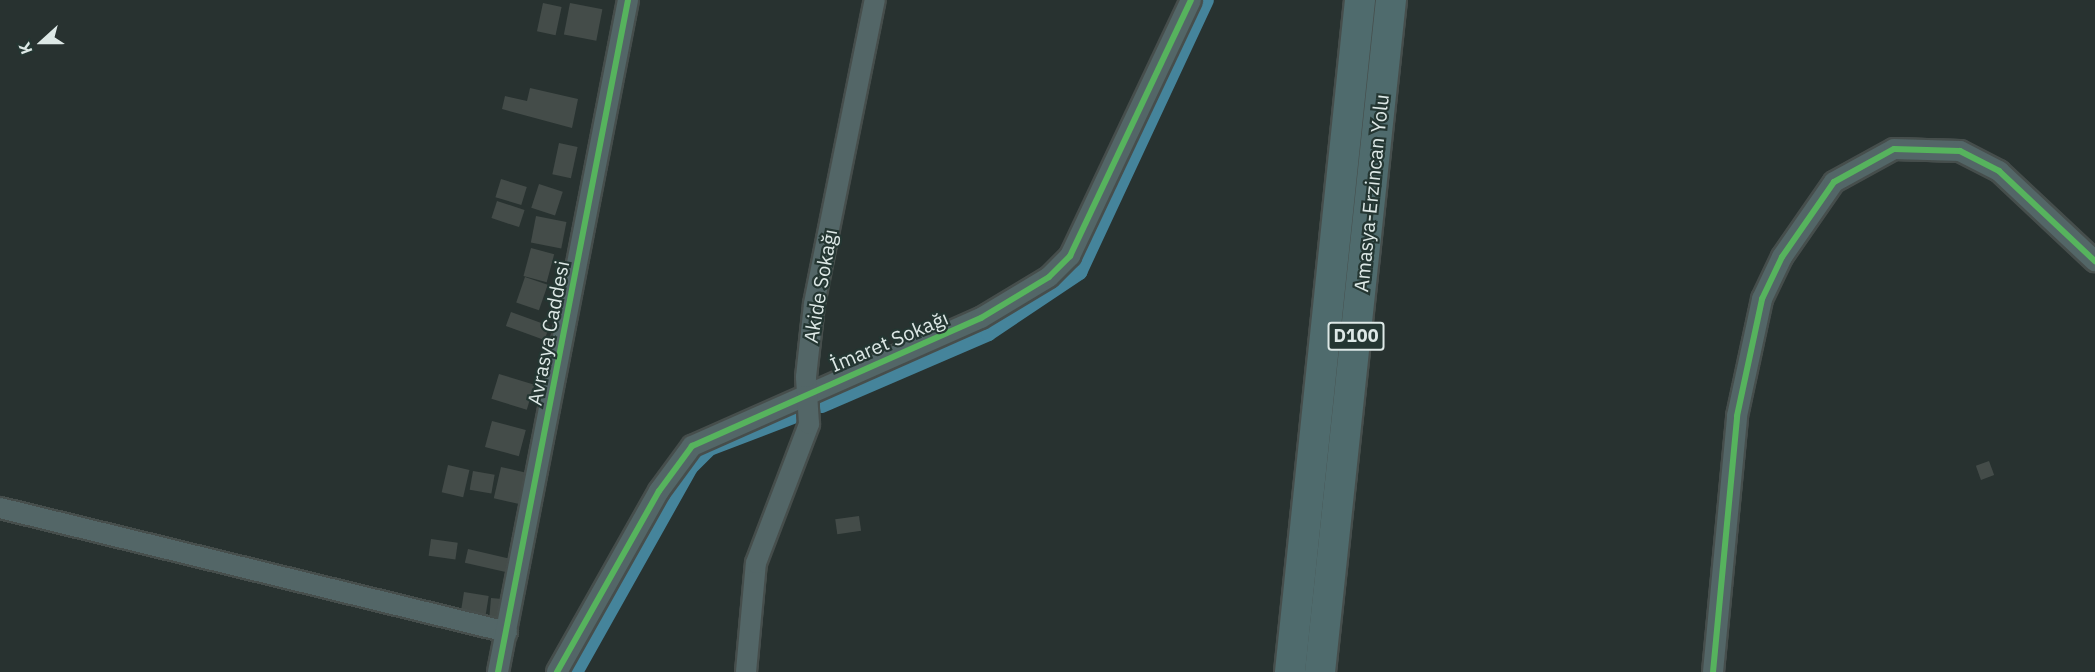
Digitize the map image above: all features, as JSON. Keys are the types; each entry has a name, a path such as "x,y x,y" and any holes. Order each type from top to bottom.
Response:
{"highway":[{"name":"Amasya-Erzincan Yolu","path":"1290,672 1360,0"},
{"name":"Amasya-Erzincan Yolu","path":"1320,672 1391,0"}],"street":[{"name":"Avrasya Caddesi","path":"498,672 628,0"},
{"name":"Akide Sokağı","path":"746,672 751,588 772,517 804,447 810,424 806,393 814,304 875,0"},
{"name":"İmaret Sokağı","path":"556,672 659,491 692,446 806,393 981,318 1049,277 1070,256 1191,0"},
{"path":"1713,672 1737,416 1762,299 1782,257 1834,182 1894,149 1960,151 1999,171 2095,261"},
{"path":"0,508 507,632"}],"building":[{"path":"543,3 562,7 556,35 537,31"},
{"path":"570,3 602,9 596,41 564,34"},
{"path":"530,88 578,99 572,128 502,109 505,96 527,101"},
{"path":"559,143 578,147 571,178 552,174"},
{"path":"501,179 527,187 521,205 495,197"},
{"path":"539,184 563,192 555,216 531,208"},
{"path":"497,201 525,210 519,227 491,218"},
{"path":"536,216 566,222 561,248 531,243"},
{"path":"531,248 554,254 547,282 523,276"},
{"path":"525,277 548,285 539,310 516,303"},
{"path":"511,312 550,326 544,340 506,326"},
{"path":"499,374 534,385 527,410 491,399"},
{"path":"492,421 526,430 519,456 485,447"},
{"path":"1989,461 1994,475 1981,480 1976,466"},
{"path":"448,465 469,470 463,497 442,492"},
{"path":"501,467 526,473 519,504 494,498"},
{"path":"473,471 495,475 491,494 470,490"},
{"path":"859,516 861,531 837,534 835,519"},
{"path":"431,539 458,543 455,560 429,556"},
{"path":"468,549 510,559 507,572 465,563"},
{"path":"464,592 489,596 485,620 460,616"},
{"path":"491,598 502,599 500,624 489,623"}],"waterway":[{"path":"821,405 988,333 1079,272 1206,0"},
{"path":"575,672 690,467 709,448 798,414"}],"cycle path":[{"path":"498,672 628,0"},
{"path":"557,672 659,491 692,446 981,318 1049,277 1070,256 1191,0"},
{"path":"1713,672 1737,416 1762,299 1782,257 1834,182 1894,149 1960,151 1999,171 2095,261"}]}
